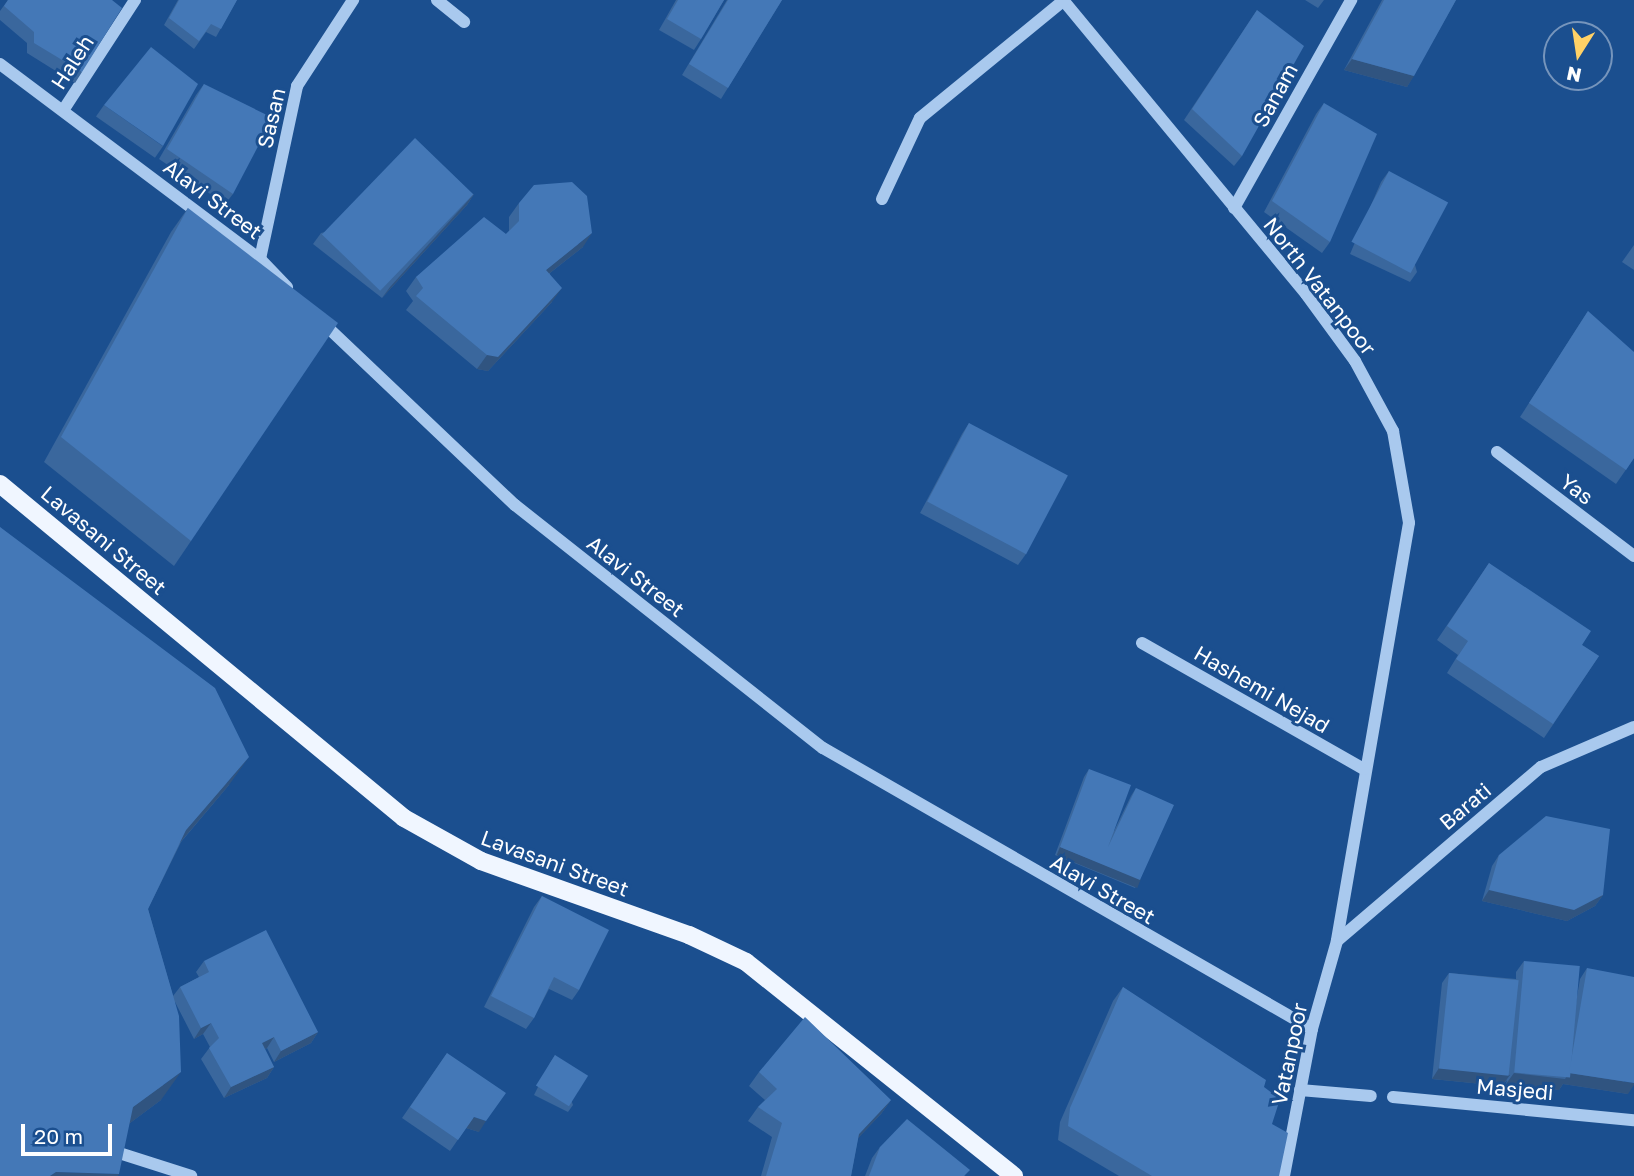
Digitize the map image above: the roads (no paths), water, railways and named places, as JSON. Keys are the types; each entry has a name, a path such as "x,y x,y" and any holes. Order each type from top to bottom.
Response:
{"main road":[{"name":"Lavasani Street","path":"0,484 404,818 481,862 689,935 746,962 1014,1176"}],"street":[{"name":"Haleh","path":"64,109 135,0"},
{"name":"Sasan","path":"260,259 297,86 353,0"},
{"path":"436,0 464,22"},
{"path":"882,199 920,118 1063,0"},
{"name":"North Vatanpoor","path":"1063,0 1356,361 1393,431 1409,523 1364,769 1337,941"},
{"name":"Sanam","path":"1234,208 1351,0"},
{"name":"Alavi Street","path":"0,64 64,109 260,259 299,299"},
{"name":"Alavi Street","path":"309,309 515,505 823,748 1312,1030"},
{"name":"Yas","path":"1497,452 1634,556"},
{"name":"Hashemi Nejad","path":"1142,643 1364,769"},
{"name":"Barati","path":"1337,941 1541,767 1634,727"},
{"name":"Vatanpoor","path":"1284,1176 1312,1030 1337,941"},
{"path":"1300,1090 1371,1096"},
{"name":"Masjedi","path":"1393,1097 1634,1120"},
{"path":"116,1152 191,1176"}]}
